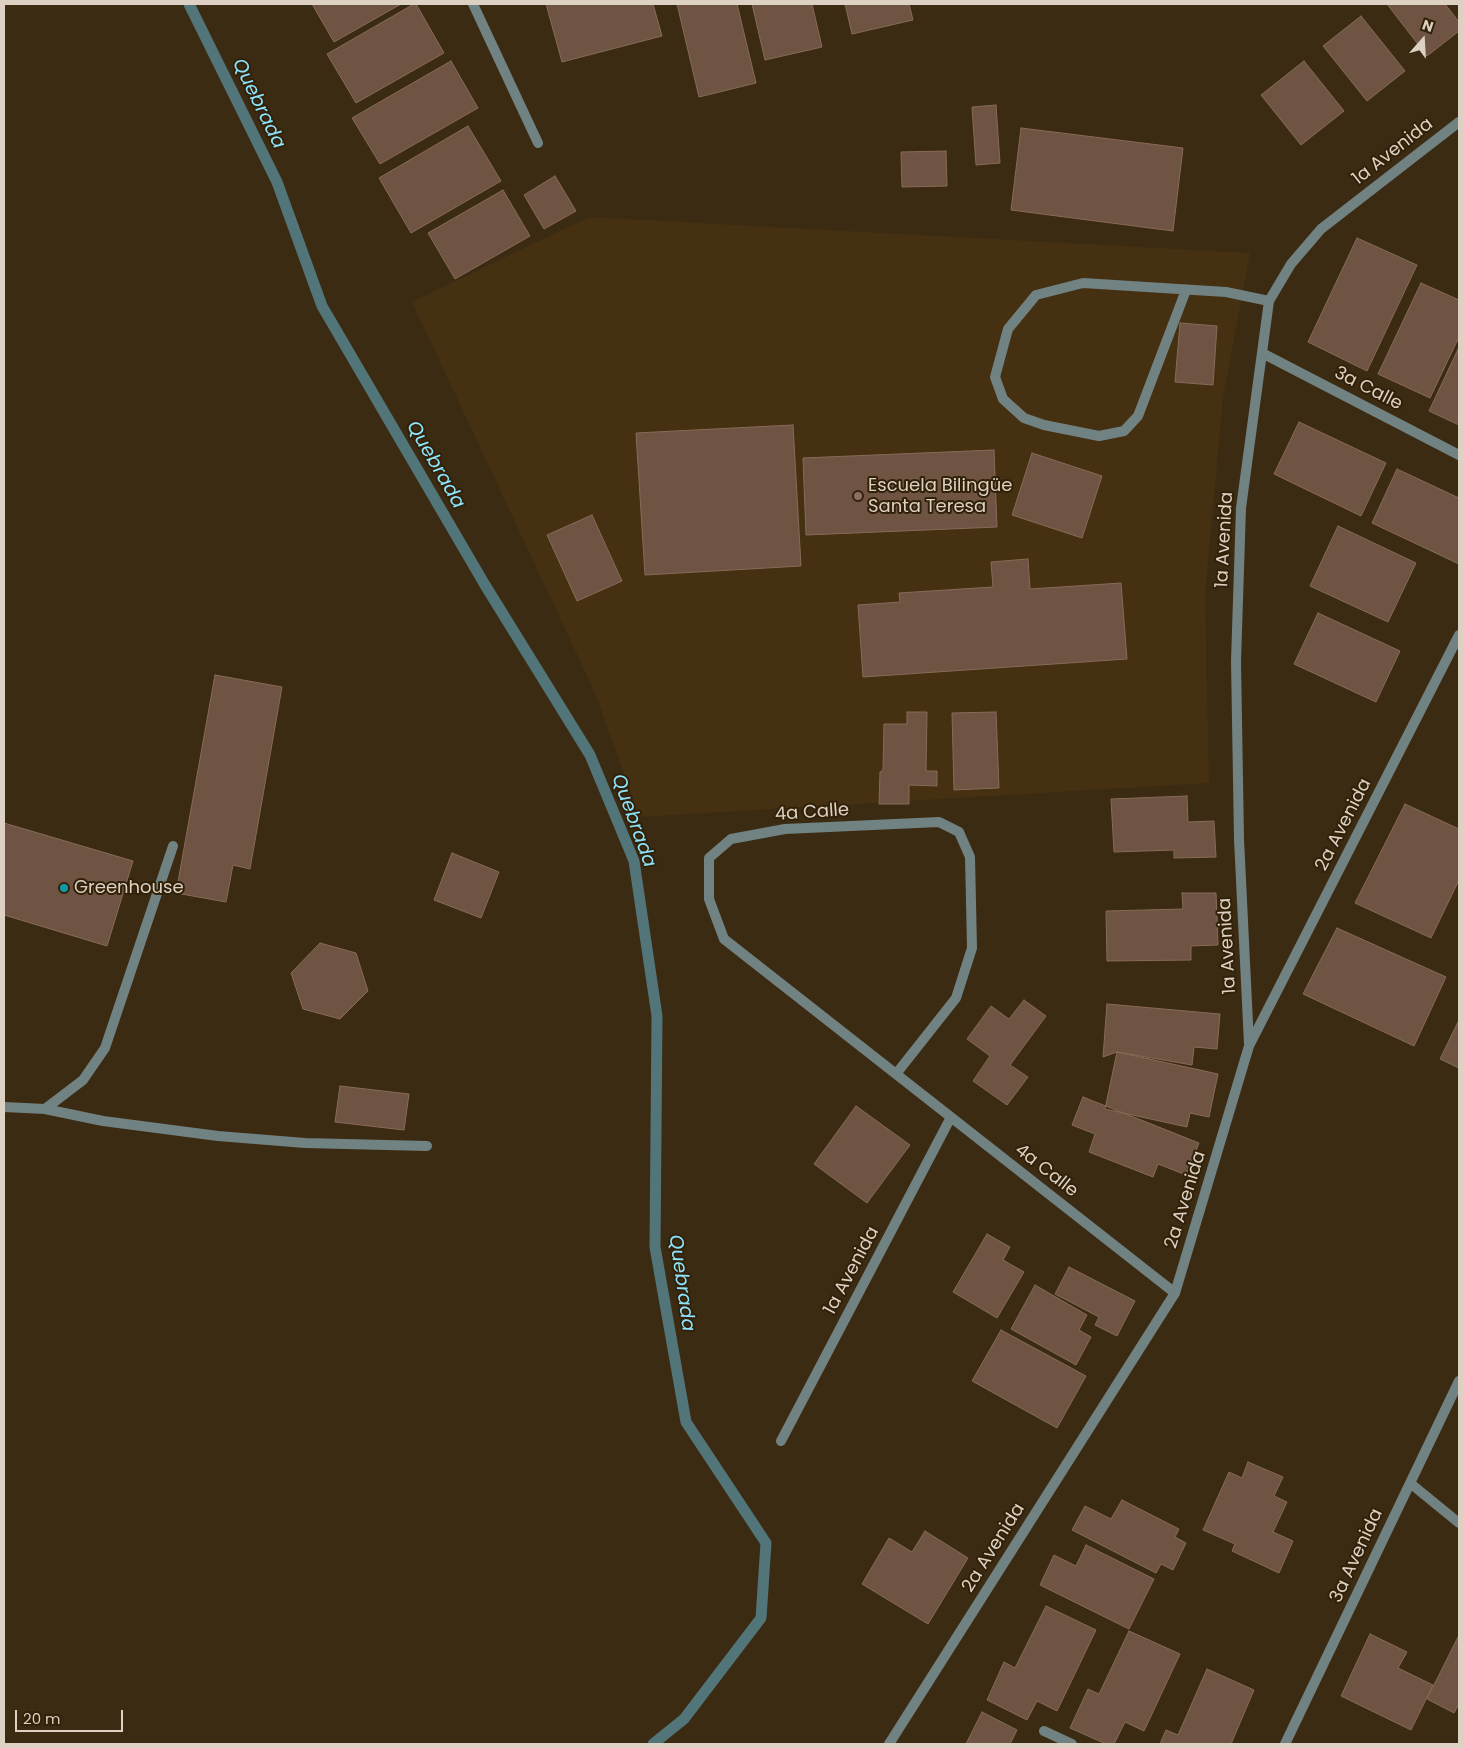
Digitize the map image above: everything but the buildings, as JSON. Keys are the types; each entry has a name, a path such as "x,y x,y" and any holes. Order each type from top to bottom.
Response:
{"street":[{"path":"473,4 538,144"},
{"name":"1a Avenida","path":"1249,1046 1239,839 1236,661 1241,508 1269,302 1291,264 1321,228 1459,122"},
{"path":"1186,290 1138,416 1124,432 1099,436 1044,425 1024,418 1003,399 995,377 1008,329 1036,295 1084,284 1226,292 1269,302"},
{"name":"3a Calle","path":"1262,352 1459,455"},
{"name":"2a Avenida","path":"890,1744 1175,1293 1249,1046 1459,635"},
{"name":"4a Calle","path":"896,1074 956,998 972,948 970,857 959,832 939,822 785,829 731,839 709,858 709,898 724,939 1175,1293"},
{"path":"45,1108 83,1080 105,1048 173,846"},
{"path":"4,1107 45,1108 103,1120 218,1136 305,1143 428,1146"},
{"name":"1a Avenida","path":"781,1441 951,1116"},
{"name":"3a Avenida","path":"1285,1744 1459,1381"},
{"path":"1410,1483 1459,1523"},
{"path":"1044,1731 1072,1744"}],"shaded area":[{"name":"Escuela Bilingüe Santa Teresa","path":"589,217 1250,253 1223,398 1205,594 1209,783 639,817 596,695 412,302"}],"waterway":[{"name":"Quebrada","path":"189,4 277,182 322,306 485,585 590,755 634,861 657,1016 655,1247 686,1422 766,1543 761,1618 684,1719 653,1744"}],"place":[{"name":"Escuela Bilingüe Santa Teresa","path":"858,496"},
{"name":"Greenhouse","path":"64,888"}]}
